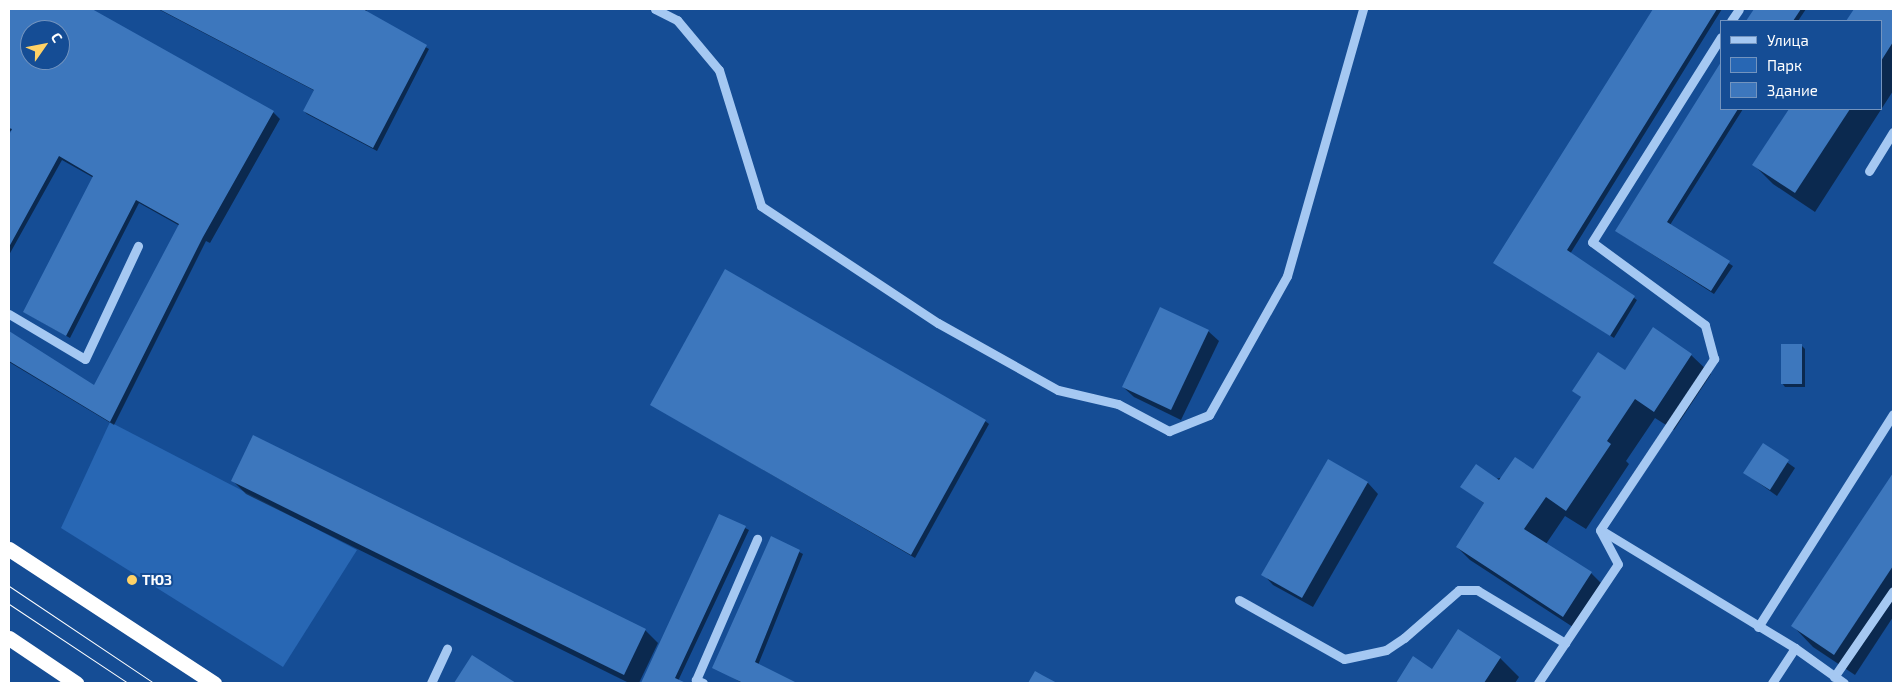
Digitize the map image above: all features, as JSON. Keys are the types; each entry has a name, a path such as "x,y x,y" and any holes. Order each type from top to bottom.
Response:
{"highway":[{"path":"9,549 214,683"},
{"path":"9,638 76,683"}],"lane":[{"path":"655,9 677,20 719,70 761,206 938,323 1058,390 1118,404 1169,431 1209,415 1287,276 1363,9"},
{"path":"1732,20 1739,9"},
{"path":"1600,530 1714,358 1704,325 1592,242 1720,39"},
{"path":"1869,172 1893,132"},
{"path":"9,314 85,359 138,246"},
{"path":"1758,628 1893,414"},
{"path":"1600,530 1758,628 1795,648 1844,683"},
{"path":"1538,683 1618,564 1600,530"},
{"path":"703,683 696,680 757,539"},
{"path":"1239,600 1344,659 1386,650 1404,638 1459,590 1477,590 1565,643"},
{"path":"1834,677 1893,591"},
{"path":"431,683 447,648"},
{"path":"1772,683 1795,648"}],"green space":[{"path":"110,422 357,550 283,667 61,528"}],"building":[{"path":"9,9 92,9 274,111 203,237 110,422 9,361 9,331 94,385 179,224 136,200 66,336 23,312 93,176 59,156 9,247 9,135 12,129 9,128"},
{"path":"159,9 363,9 427,45 373,148 303,111 314,90"},
{"path":"1653,9 1717,9 1567,250 1635,296 1610,336 1493,263"},
{"path":"1754,9 1801,9 1794,20 1747,20"},
{"path":"1854,9 1893,9 1893,42 1882,59 1882,20 1847,20"},
{"path":"1720,64 1720,110 1737,110 1667,222 1730,261 1711,291 1615,231"},
{"path":"1788,110 1849,110 1795,193 1752,165"},
{"path":"725,269 986,420 911,555 650,405"},
{"path":"1160,307 1209,330 1171,410 1122,387"},
{"path":"1653,327 1692,354 1654,412 1635,399 1607,441 1611,444 1566,511 1546,497 1524,529 1592,572 1563,617 1456,547 1484,503 1460,487 1476,464 1499,480 1515,457 1533,469 1581,397 1572,391 1598,352 1625,370"},
{"path":"1781,344 1802,344 1802,384 1781,384"},
{"path":"253,435 646,629 624,675 231,481"},
{"path":"1763,443 1789,460 1770,490 1743,473"},
{"path":"1328,459 1368,482 1302,598 1261,575"},
{"path":"1893,473 1893,566 1834,655 1791,626"},
{"path":"719,514 746,526 675,678 686,683 641,683"},
{"path":"771,536 800,550 755,662 797,683 743,683 712,668"},
{"path":"1458,629 1501,657 1484,683 1396,683 1413,656 1432,669"},
{"path":"472,655 516,683 454,683"},
{"path":"1035,671 1042,675 1057,683 1028,683"}],"tram line":[{"path":"9,586 154,683"},
{"path":"9,604 128,683"}],"place":[{"name":"ТЮЗ","path":"132,580"}]}
